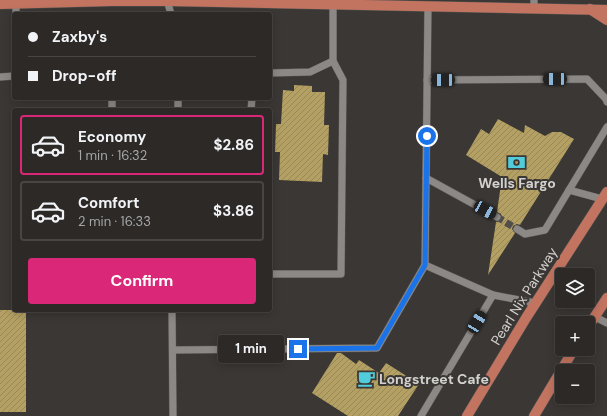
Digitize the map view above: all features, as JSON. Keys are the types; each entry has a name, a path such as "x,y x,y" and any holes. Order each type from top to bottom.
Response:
{"main road":[{"path":"0,4 16,9 112,1 167,0 212,2 309,2 333,4 360,2 428,6 534,4 607,10"},
{"path":"590,9 607,20"},
{"name":"Pearl Nix Parkway","path":"467,416 535,303 605,195"},
{"path":"595,316 607,298"},
{"path":"534,416 570,356"}],"street":[{"path":"167,0 170,12"},
{"path":"272,274 341,274 343,80 333,61 333,4"},
{"path":"173,350 377,348 425,265 428,6"},
{"path":"272,73 310,72 333,61"},
{"path":"0,76 12,76"},
{"path":"427,80 587,79 606,99 607,102"},
{"path":"517,229 525,234 545,230 607,127"},
{"path":"426,178 497,217"},
{"path":"569,190 605,195"},
{"path":"425,265 493,295 535,303"},
{"path":"421,416 493,295"},
{"path":"172,312 173,416"},
{"path":"595,317 607,323"}],"building":[{"path":"294,85 312,86 312,92 325,92 324,125 329,125 328,155 323,154 322,182 279,180 280,152 275,152 276,124 281,124 283,90 294,91"},
{"path":"498,119 524,133 525,125 545,136 552,132 561,132 574,139 520,225 517,224 513,226 512,229 515,233 488,275 496,222 500,221 502,217 501,214 497,212 502,177 466,155 481,129 489,134"},
{"path":"0,310 26,312 26,412 0,412"},
{"name":"Longstreet Cafe","path":"337,353 341,353 356,364 359,360 379,373 386,363 419,384 398,416 348,416 312,393"}],"tunnel":[{"path":"497,217 517,229"}],"place":[{"name":"Wells Fargo","path":"517,163"},
{"name":"Longstreet Cafe","path":"366,379"}],"route":[{"path":"298,349 377,348 425,265 427,136"}]}
